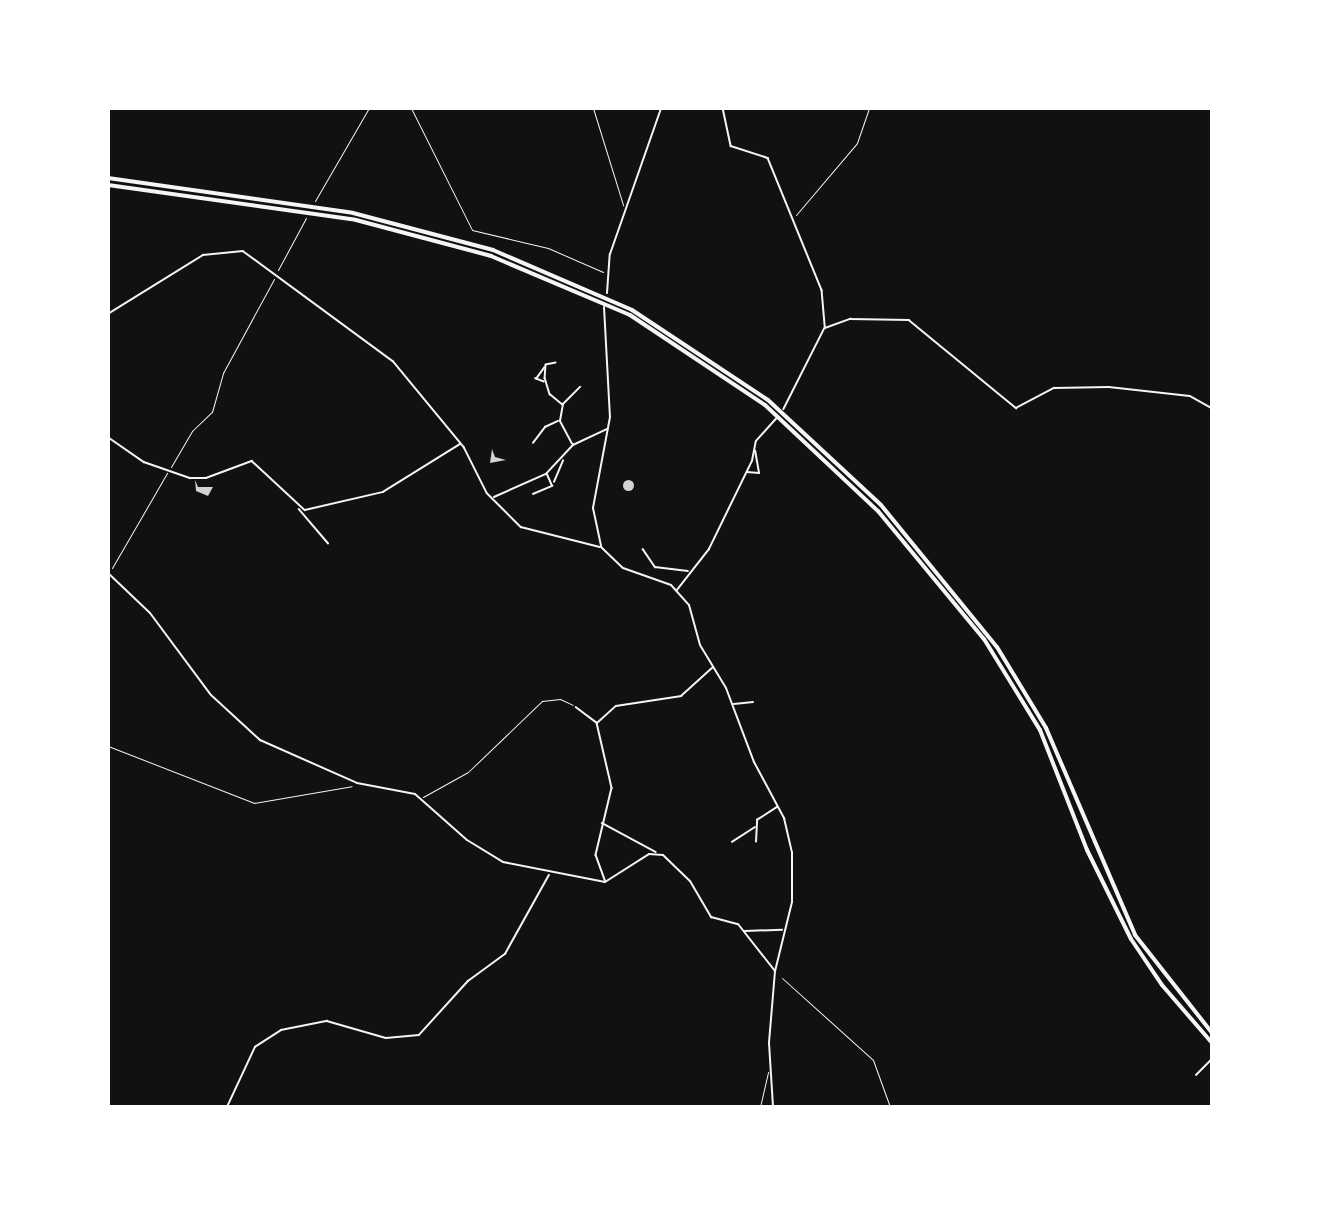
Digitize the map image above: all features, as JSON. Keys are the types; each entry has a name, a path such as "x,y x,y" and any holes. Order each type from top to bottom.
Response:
{"highway":[{"path":"108,178 353,213 493,250 632,310 768,400 881,505 997,647 1046,728 1135,935 1212,1033"},
{"path":"108,185 356,220 491,256 630,315 765,405 878,511 992,651 1040,730 1087,850 1131,939 1162,986 1212,1043"}],"main road":[{"path":"607,293 607,273 617,233 661,108"},
{"path":"604,306 607,429 593,508 601,547 623,568 676,590 690,605 712,667 734,704 789,833 792,909 782,930 775,971 770,1071 773,1107"},
{"path":"108,572 150,613 212,695 260,740 357,783 422,798 488,854 549,875 605,882 656,852 690,881 711,917 736,922 775,971"}],"street":[{"path":"723,108 730,146 768,158 795,216 822,290 825,327"},
{"path":"108,314 166,275 226,249 249,255 274,277 382,351 460,443 493,498 531,533 601,547"},
{"path":"825,319 831,322 909,320 1016,408 1054,388 1109,387 1190,396 1212,408"},
{"path":"784,409 825,327 831,322"},
{"path":"546,382 536,379 545,368 556,363"},
{"path":"545,368 546,382 563,404"},
{"path":"573,445 560,421 563,404 580,387"},
{"path":"676,590 709,549 747,472 754,450 776,419"},
{"path":"533,443 545,427 560,421"},
{"path":"493,498 546,474 573,445 607,429"},
{"path":"108,437 168,472 206,478 252,461 328,543"},
{"path":"298,509 382,492 460,443"},
{"path":"747,472 759,472 754,450"},
{"path":"532,494 554,483 563,461"},
{"path":"546,474 554,483"},
{"path":"643,549 655,567 681,566 689,572"},
{"path":"595,720 616,706 681,696 709,675 712,667"},
{"path":"709,675 717,675"},
{"path":"734,704 753,702"},
{"path":"576,706 597,723 612,788 601,823 596,864 605,882"},
{"path":"597,723 599,719"},
{"path":"756,842 758,819 778,807"},
{"path":"601,823 656,852"},
{"path":"732,842 756,826"},
{"path":"227,1107 255,1047 272,1033 319,1020 396,1040 419,1035 468,981 505,954 549,875"},
{"path":"741,930 760,935 782,930"},
{"path":"1196,1075 1212,1059"}],"path":[{"path":"317,197 369,108"},
{"path":"411,108 472,230 548,248 607,273"},
{"path":"593,108 625,213"},
{"path":"795,216 857,142 869,108"},
{"path":"108,572 192,431 212,412 223,373 307,217"},
{"path":"422,798 455,783 542,700 560,699 576,706"},
{"path":"108,746 254,803 352,786"},
{"path":"782,978 873,1060 890,1107"},
{"path":"760,1107 770,1071"}],"building":[{"path":"492,449 495,457 506,460 490,463"},
{"path":"628,479 634,485 628,491 622,485"},
{"path":"195,480 198,487 213,487 208,496 196,491"}]}
